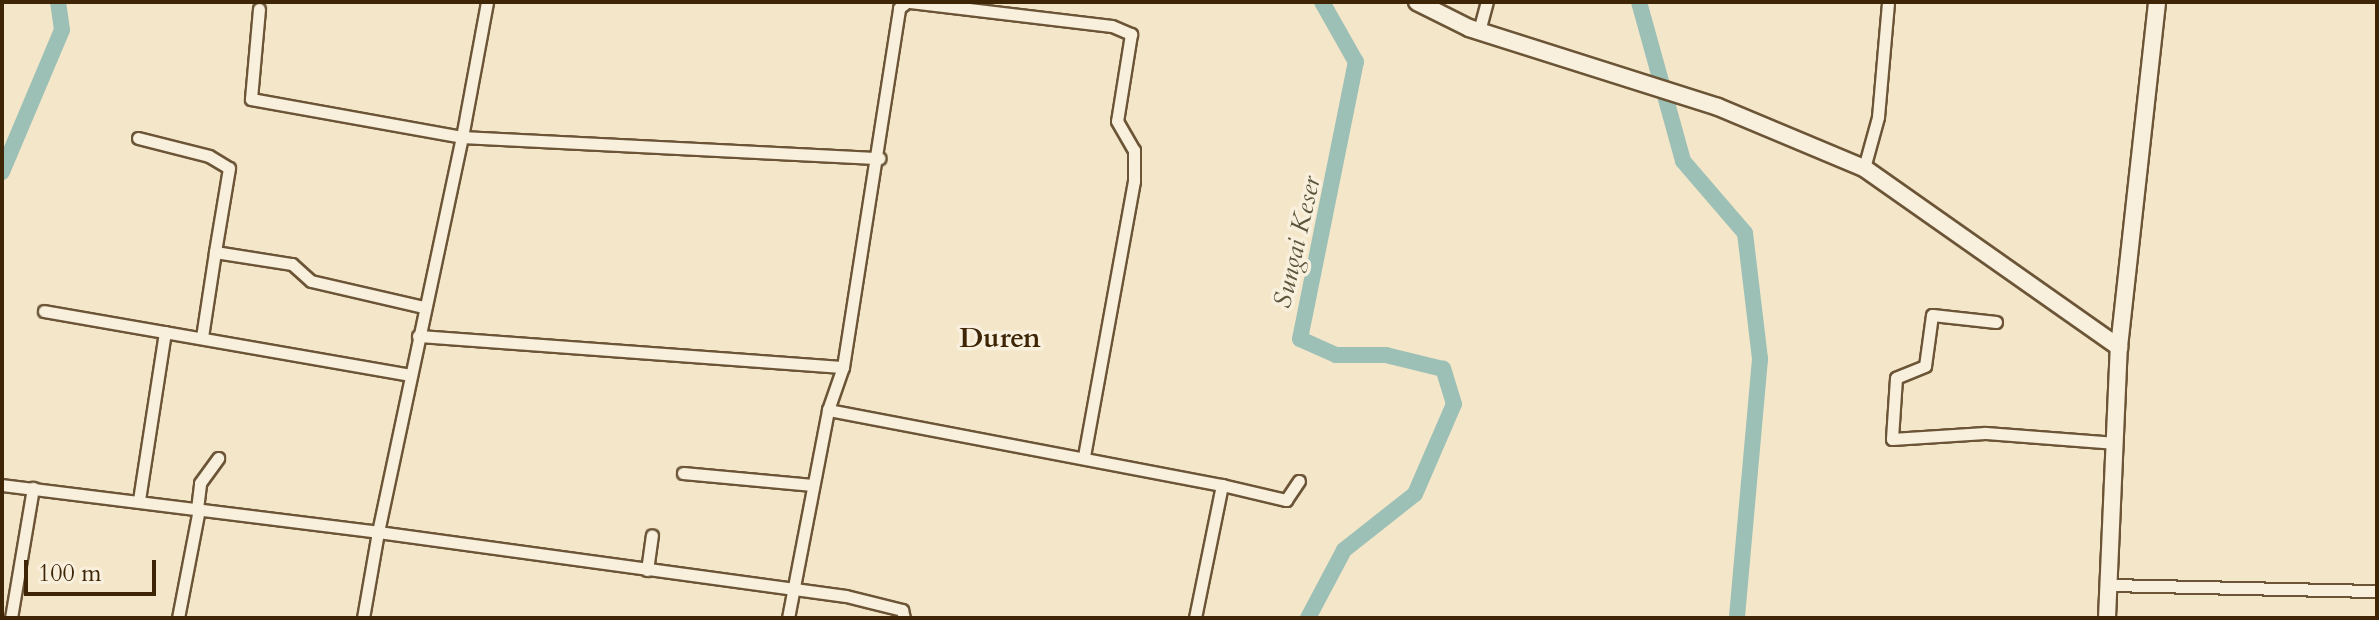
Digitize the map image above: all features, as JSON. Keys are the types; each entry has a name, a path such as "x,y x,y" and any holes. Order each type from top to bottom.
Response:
{"street":[{"path":"363,618 409,375 462,137 487,2"},
{"path":"788,618 828,410 843,367 879,158 898,15 908,2 1027,8 1131,34 1117,121 1134,150 1134,181 1084,455"},
{"path":"1417,2 1479,31 1667,89 1864,168 2119,347"},
{"path":"1479,31 1487,2"},
{"path":"1864,168 1878,117 1888,2"},
{"path":"2107,618 2119,347 2157,2"},
{"path":"259,9 251,99 462,137 879,158"},
{"path":"138,138 209,156 229,168 202,337"},
{"path":"215,252 292,264 305,279 424,307"},
{"path":"44,311 409,375"},
{"path":"1996,322 1932,315 1925,366 1896,378 1892,439 1985,433 2114,443"},
{"path":"139,500 165,332"},
{"path":"418,336 843,367"},
{"path":"828,410 1084,455 1286,500 1299,481"},
{"path":"178,618 200,483 218,458"},
{"path":"683,473 812,485"},
{"path":"2,485 139,500 794,589 902,610 904,618"},
{"path":"1195,618 1222,485"},
{"path":"11,618 33,488"},
{"path":"647,570 652,535"},
{"path":"2109,585 2377,591"}],"waterway":[{"name":"Sungai Keser","path":"2,172 62,30 58,2"},
{"name":"Sungai Keser","path":"1308,618 1344,550 1415,494 1454,404 1443,369 1386,355 1336,355 1300,339 1356,62 1322,2"},
{"path":"1639,2 1683,161 1745,233 1760,359 1737,618"}],"district":[{"name":"Duren","path":"1000,338"}]}
